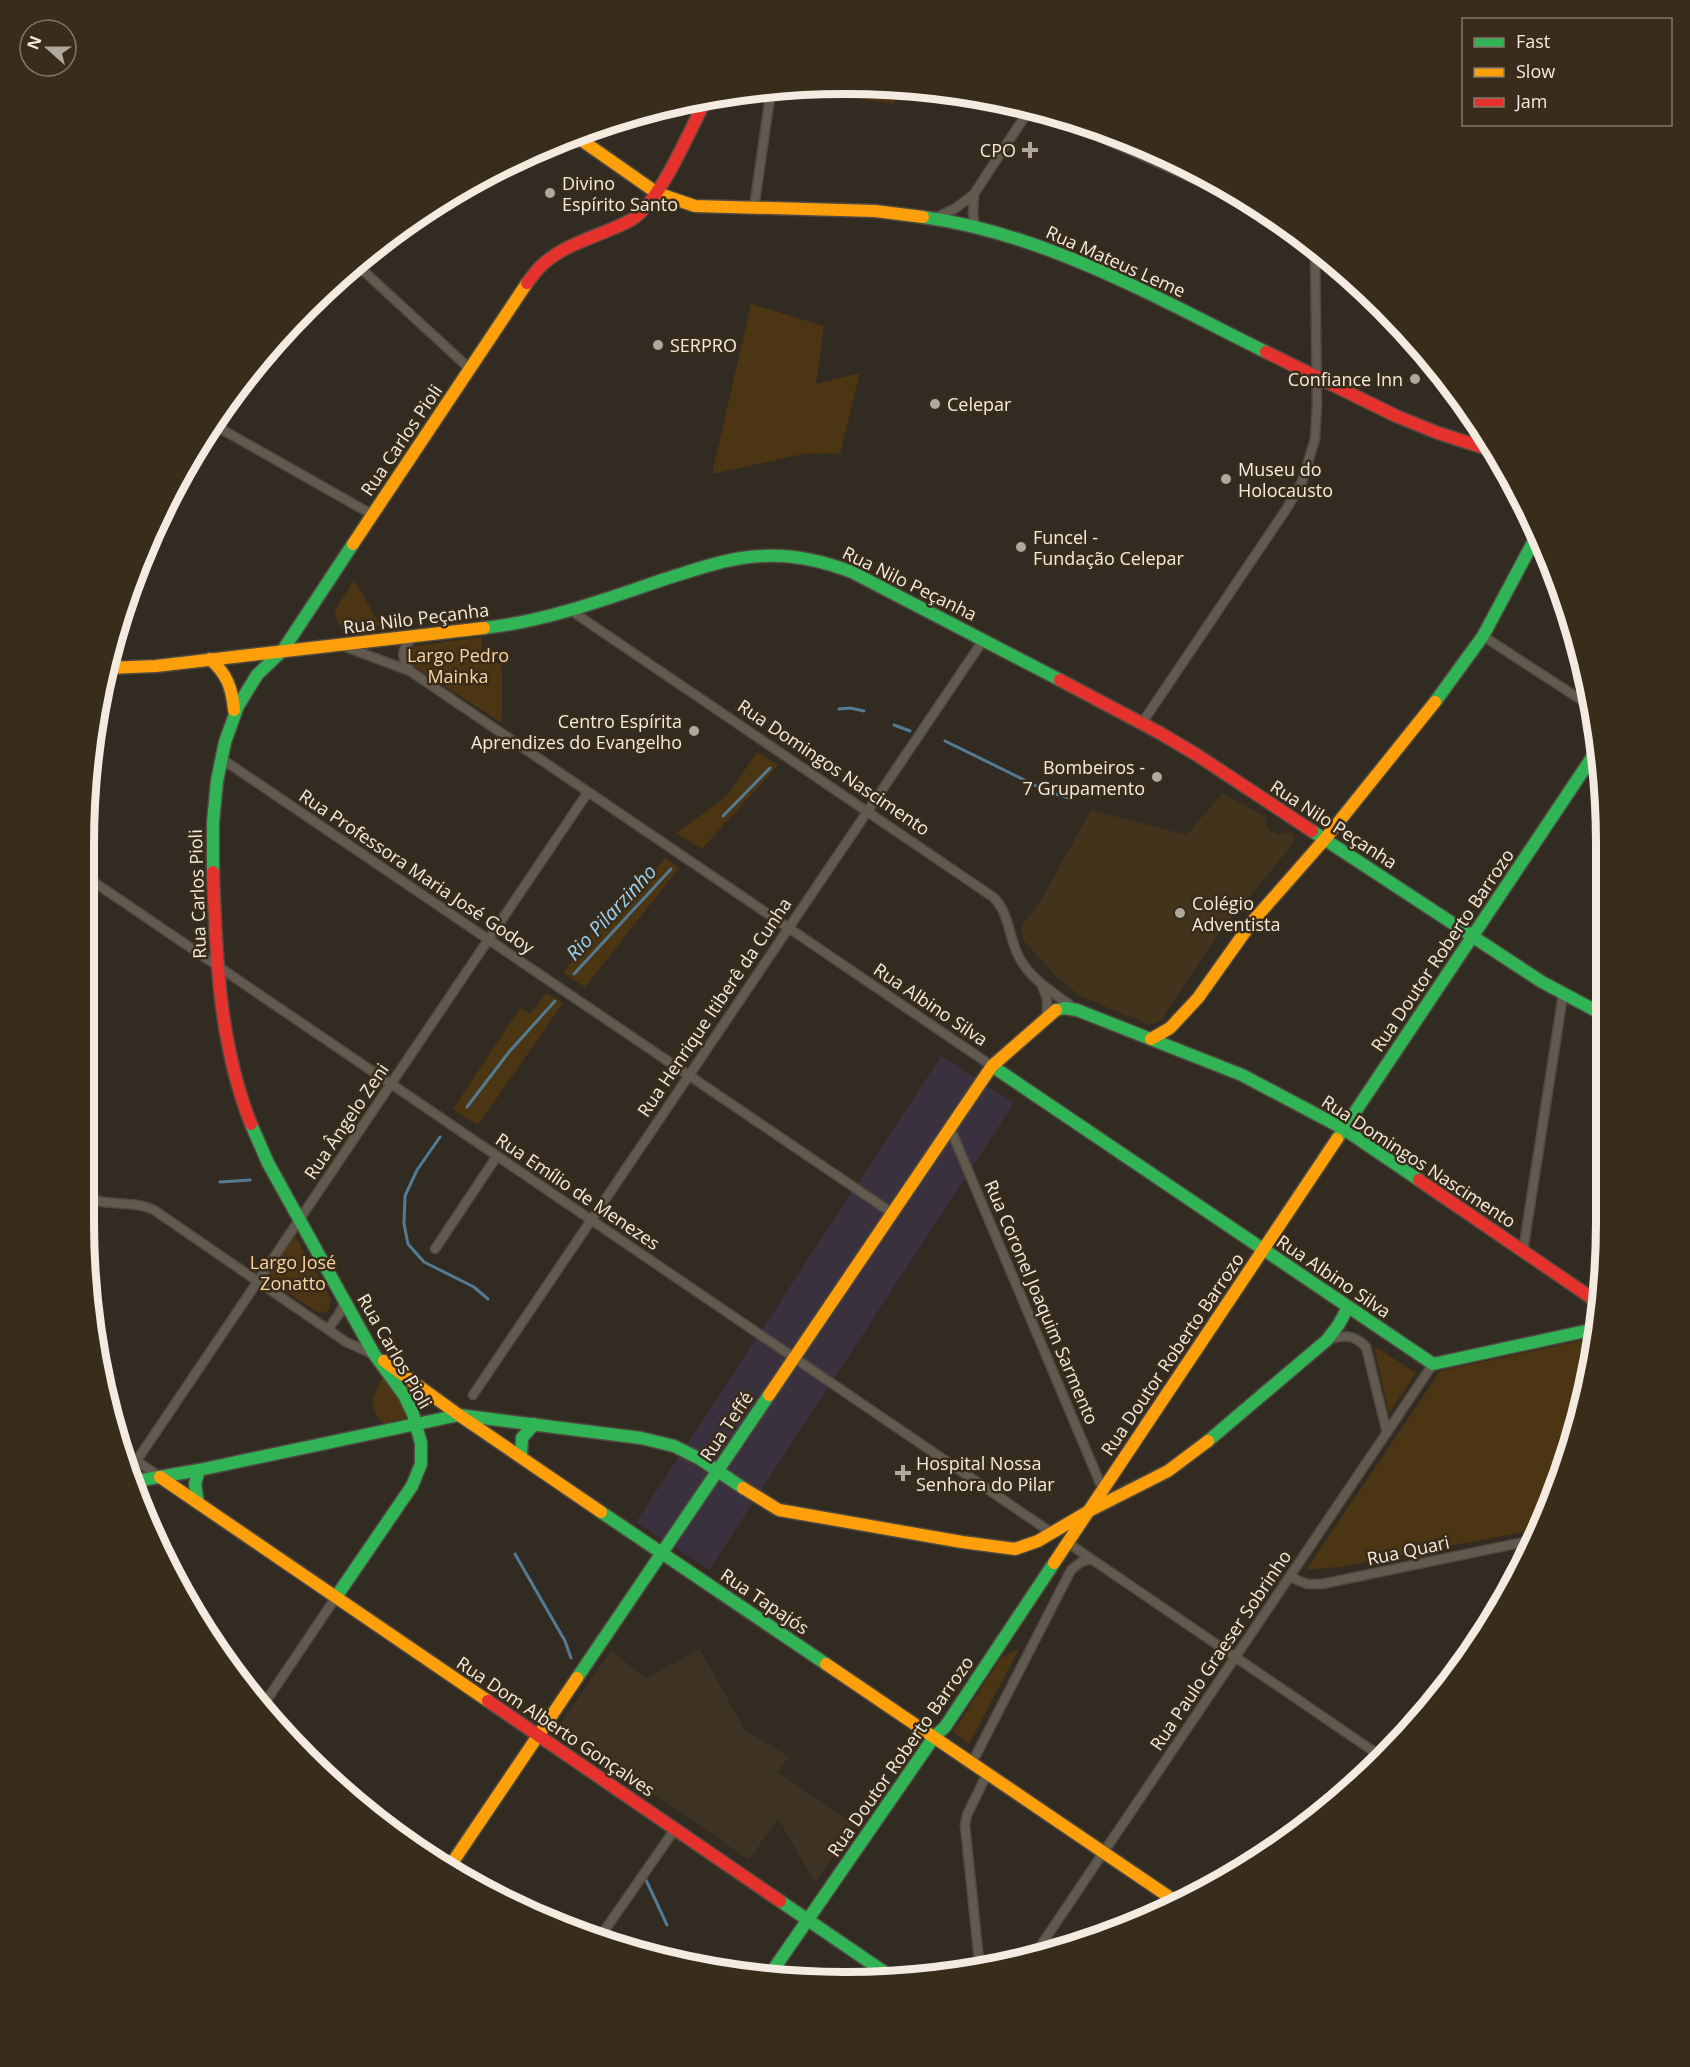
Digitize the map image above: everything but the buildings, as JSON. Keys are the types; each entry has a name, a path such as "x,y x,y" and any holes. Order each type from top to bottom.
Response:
{"main road":[{"name":"Rua Carlos Pioli","path":"416,1423 405,1395 374,1354 268,1164 245,1113 227,1043 218,966 211,840 222,759 234,715 248,685 259,670 283,650 522,290 541,266 564,250 631,220 644,210 657,193 700,109"},
{"name":"Rua Mateus Leme","path":"584,142 657,193 695,206 858,209 934,219 1040,246 1095,267 1416,424 1480,446"},
{"path":"1175,1049 1174,1036 1257,915 1325,839 1448,686 1483,636 1532,544"},
{"name":"Rua Nilo Peçanha","path":"116,668 148,666 502,626 570,610 745,556 778,555 821,560 853,571 1142,723 1197,755 1472,937 1563,995 1596,1012"},
{"path":"210,659 221,668 232,686 234,715"},
{"name":"Rua Doutor Roberto Barrozo","path":"774,1969 933,1737 945,1727 1590,760"},
{"path":"1151,1039 1170,1028 1198,998"},
{"path":"1047,1016 1059,1009 1077,1010"},
{"name":"Rua Domingos Nascimento","path":"1077,1010 1242,1075 1344,1129 1523,1251 1592,1294"},
{"name":"Rua Teffé","path":"453,1862 992,1066 1047,1016"},
{"name":"Rua Albino Silva","path":"992,1066 1433,1364"},
{"path":"141,1480 459,1415 656,1440 688,1452 771,1506 801,1515 1007,1549 1023,1548 1089,1510 1168,1471 1192,1455 1327,1341 1348,1307"},
{"path":"1433,1364 1587,1331"},
{"name":"Rua Tapajós","path":"374,1354 459,1415 1170,1898"},
{"path":"336,1597 412,1486 421,1464 422,1454 416,1423"},
{"path":"520,1456 519,1445 522,1437 534,1424"},
{"path":"198,1503 195,1484 199,1470"},
{"name":"Rua Dom Alberto Gonçalves","path":"160,1477 883,1971"},
{"path":"1103,1490 1120,1496"},
{"path":"1052,1533 1057,1544 1056,1560"}],"street":[{"path":"754,208 770,99"},
{"path":"934,219 974,194 1025,117"},
{"path":"974,194 975,228"},
{"path":"1142,723 1302,482 1315,439 1317,376 1315,261"},
{"path":"363,270 470,369"},
{"path":"221,429 373,515"},
{"name":"Rua Domingos Nascimento","path":"570,610 999,903 1019,958 1041,984 1077,1010"},
{"path":"410,671 404,662 403,654 406,645 414,636"},
{"path":"1483,636 1581,699"},
{"name":"Rua Henrique Itiberê da Cunha","path":"473,1395 984,639"},
{"name":"Rua Albino Silva","path":"339,645 410,671 992,1066"},
{"name":"Rua Professora Maria José Godoy","path":"222,759 892,1213"},
{"name":"Rua Ângelo Zeni","path":"134,1463 588,792"},
{"name":"Rua Emílio de Menezes","path":"95,883 1052,1533"},
{"name":"Rua Domingos Nascimento","path":"1041,984 1047,999 1047,1016"},
{"path":"1523,1251 1563,995"},
{"name":"Rua Coronel Joaquim Sarmento","path":"950,1128 1103,1490"},
{"path":"435,1249 497,1156"},
{"name":"Rua Tapajós","path":"95,1200 133,1203 147,1206 162,1214 346,1342 374,1354"},
{"path":"328,1329 345,1301"},
{"path":"1327,1341 1347,1336 1360,1341 1366,1347 1387,1433"},
{"name":"Rua Paulo Graeser Sobrinho","path":"1040,1947 1433,1364"},
{"name":"Rua Dom Alberto Gonçalves","path":"132,1458 160,1477"},
{"name":"Rua Quari","path":"1290,1577 1307,1584 1322,1584 1523,1542"},
{"path":"1068,1543 1376,1753"},
{"path":"972,1763 1071,1570 1081,1562 1091,1559"},
{"path":"267,1700 336,1597"},
{"path":"980,1960 965,1825 967,1815 987,1774"},
{"path":"603,1933 675,1829"}],"shaded area":[{"path":"1222,793 1266,817 1266,827 1278,835 1290,832 1294,835 1293,844 1217,936 1161,1020 1150,1025 1080,996 1057,977 1023,940 1022,926 1042,898 1091,810 1187,835"},
{"path":"941,1056 1014,1103 709,1570 636,1522"},
{"path":"700,1649 744,1729 789,1757 778,1772 855,1825 815,1883 778,1818 749,1860 558,1726 611,1651 646,1678"}],"green space":[{"path":"846,94 898,96 893,104 846,96"},
{"path":"751,304 824,326 816,384 860,373 840,454 808,453 712,474"},
{"path":"354,580 381,626 348,632 338,623 335,610"},
{"name":"Largo Pedro Mainka","path":"482,637 481,653 502,666 502,723 413,666 409,658 414,646"},
{"path":"757,752 778,765 702,849 676,833 727,796"},
{"path":"665,858 679,868 585,987 563,973 601,919 609,923"},
{"path":"546,993 563,1003 478,1125 453,1109 520,1008 530,1014"},
{"name":"Largo José Zonatto","path":"295,1236 331,1299 329,1309 325,1313 317,1312 266,1278"},
{"path":"1586,1340 1570,1416 1556,1463 1528,1531 1339,1567 1306,1570 1440,1371"},
{"path":"1374,1346 1416,1373 1389,1413"},
{"path":"382,1378 398,1394 410,1418 384,1423 378,1417 373,1402"},
{"path":"1019,1649 969,1744 953,1732 1001,1658"}],"waterway":[{"name":"Rio Pilarzinho","path":"839,709 850,708 864,711"},
{"name":"Rio Pilarzinho","path":"894,725 910,731"},
{"name":"Rio Pilarzinho","path":"945,741 1049,792 1069,798"},
{"name":"Rio Pilarzinho","path":"723,816 770,768"},
{"name":"Rio Pilarzinho","path":"574,974 671,869"},
{"name":"Rio Pilarzinho","path":"467,1107 509,1052 555,1001"},
{"name":"Rio Pilarzinho","path":"440,1137 417,1170 405,1196 404,1224 408,1244 424,1262 474,1287 488,1299"},
{"path":"220,1182 250,1180"},
{"name":"Rio Pilarzinho","path":"515,1554 565,1641 571,1658"},
{"name":"Rio Pilarzinho","path":"646,1880 667,1925"}],"traffic: fast":[{"path":"923,217 969,225 1057,253 1142,290 1266,352"},
{"path":"213,872 213,822 217,781 225,742 238,706 257,675 283,650 353,544"},
{"path":"1435,702 1483,636 1532,544"},
{"path":"484,628 553,615 726,561 750,557 786,556 819,562 852,572 1060,680"},
{"path":"1337,1139 1590,760"},
{"path":"1312,831 1542,982 1596,1011"},
{"path":"1056,1010 1065,1008 1077,1010 1242,1075 1344,1129 1419,1180"},
{"path":"992,1066 1433,1364 1587,1331"},
{"path":"251,1124 268,1163 374,1354 404,1395 413,1414 421,1443 421,1464 412,1486 336,1597"},
{"path":"1208,1441 1327,1340 1348,1307"},
{"path":"577,1678 769,1395"},
{"path":"141,1480 459,1415 641,1438 674,1446 700,1459 743,1488"},
{"path":"521,1456 522,1438 534,1424"},
{"path":"198,1503 195,1484 199,1470"},
{"path":"601,1512 826,1664"},
{"path":"774,1969 934,1737 945,1727 1054,1563"},
{"path":"780,1901 883,1971"}],"traffic: slow":[{"path":"584,142 657,193 695,206 875,211 923,217"},
{"path":"353,544 527,283"},
{"path":"116,668 156,666 484,628"},
{"path":"210,659 221,670 228,682 234,710"},
{"path":"1151,1039 1170,1028 1198,998 1252,922 1325,839 1435,702"},
{"path":"769,1395 992,1066 1056,1010"},
{"path":"1054,1563 1337,1139"},
{"path":"384,1361 601,1512"},
{"path":"743,1488 779,1510 1015,1549 1038,1541 1089,1511 1168,1471 1208,1441"},
{"path":"160,1477 488,1701"},
{"path":"826,1664 1171,1898"},
{"path":"453,1862 577,1678"}],"traffic: jam":[{"path":"527,283 541,266 562,251 620,226 642,212 672,166 701,109"},
{"path":"1266,352 1396,416 1481,447"},
{"path":"1060,680 1197,755 1312,831"},
{"path":"213,872 221,1000 232,1063 251,1124"},
{"path":"1419,1180 1591,1298"},
{"path":"488,1701 780,1901"}],"place":[{"name":"CPO","path":"1030,150"},
{"name":"Divino Espírito Santo","path":"550,193"},
{"name":"SERPRO","path":"658,345"},
{"name":"Confiance Inn","path":"1415,379"},
{"name":"Celepar","path":"935,404"},
{"name":"Museu do Holocausto","path":"1226,479"},
{"name":"Funcel - Fundação Celepar","path":"1021,547"},
{"name":"Centro Espírita Aprendizes do Evangelho","path":"694,731"},
{"name":"Bombeiros - 7 Grupamento","path":"1157,777"},
{"name":"Colégio Adventista","path":"1180,913"},
{"name":"Hospital Nossa Senhora do Pilar","path":"903,1473"}]}
